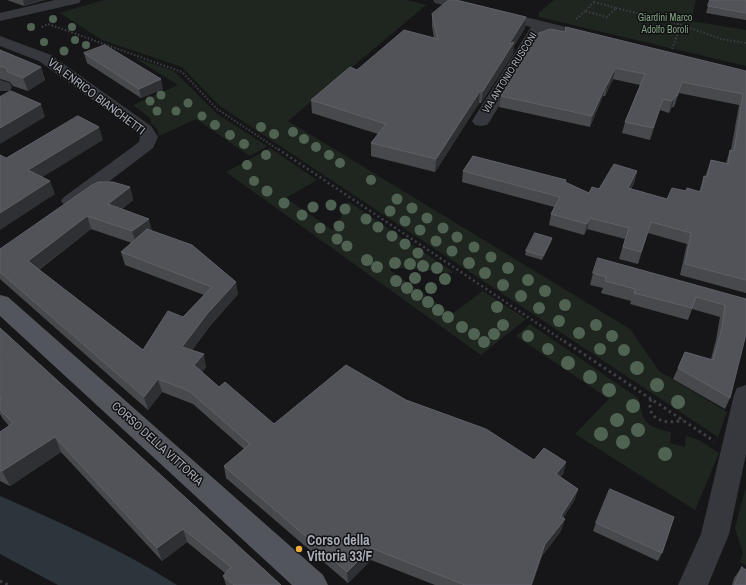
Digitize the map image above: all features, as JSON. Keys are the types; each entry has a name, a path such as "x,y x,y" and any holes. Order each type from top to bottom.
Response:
{"main road":[{"name":"CORSO DELLA VITTORIA","path":"0,303 313,585"}],"street":[{"path":"440,0 608,42"},
{"path":"0,17 68,1"},
{"name":"VIA ANTONIO RUSCONI","path":"481,121 540,25"},
{"name":"VIA ENRICO BIANCHETTI","path":"0,41 45,58 145,130 148,137 147,144 57,211"},
{"path":"693,585 715,534 746,399"}],"path":[{"path":"616,8 608,17 585,11 594,1 681,25 721,39 746,43"},
{"path":"42,26 48,24 182,72 217,109 718,444"},
{"path":"672,49 681,25"},
{"path":"651,399 649,403 650,412 659,420 672,424 683,420"},
{"path":"0,581 8,585"}],"green space":[{"path":"104,0 407,0 426,5 288,121 630,329 659,371 727,412 718,437 220,106 182,67 102,40 60,13"},
{"name":"Giardini Marco Adolfo Boroli","path":"554,0 696,0 691,21 746,30 746,66 539,17 539,12"},
{"path":"135,58 174,71 217,114 267,146 250,156 196,119 159,136 157,129 151,123 151,119 133,105 178,85"},
{"path":"270,148 317,180 286,198 332,230 336,230 346,204 349,202 453,272 393,267 390,269 452,314 483,291 526,319 481,355 226,172"},
{"path":"530,324 638,398 644,419 656,428 671,432 670,443 685,447 686,436 699,440 719,453 695,510 575,434 609,399 516,336"},
{"path":"746,487 746,565 740,562 743,553 735,528"}],"shaded area":[{"path":"0,496 112,548 177,585 58,585 0,554"}],"building":[{"path":"449,0 456,0 526,17 509,44 514,42 483,91 480,91 436,159 371,143 386,124 311,100 350,67 357,70 404,30 438,39 432,14"},
{"path":"710,0 746,0 746,13 708,6"},
{"path":"566,27 746,71 746,280 685,264 691,233 651,222 641,252 623,247 629,228 590,218 587,224 551,214 560,197 463,171 473,156 566,180 565,182 589,193 592,187 599,189 614,164 637,171 628,188 667,199 672,188 686,191 687,188 701,192 704,176 707,177 711,160 728,164 730,150 734,151 743,94 682,82 677,96 675,96 672,101 663,99 653,128 625,122 645,74 615,68 592,116 501,96 539,33 550,29 565,32"},
{"path":"105,45 161,79 139,89 84,53"},
{"path":"0,50 41,67 23,78 8,72 6,68 0,66"},
{"path":"11,91 41,104 0,128 0,97"},
{"path":"78,116 99,127 28,170 50,181 0,213 0,155 6,158"},
{"path":"99,182 113,182 130,187 108,204 149,219 132,231 87,216 28,261 143,350 168,311 183,317 212,287 121,252 147,229 192,245 236,282 207,314 182,347 204,354 194,365 219,387 225,382 274,424 346,365 406,400 486,429 534,460 544,448 566,462 556,474 578,489 561,516 565,519 545,544 531,585 465,585 371,548 347,572 224,466 250,444 189,391 158,379 144,397 0,272 0,249 92,185"},
{"path":"535,233 552,238 543,256 526,251"},
{"path":"598,258 746,299 746,334 730,398 678,368 685,352 713,360 722,328 725,305 696,297 692,308 634,293 635,289 605,281 606,277 593,273"},
{"path":"0,328 281,585 234,585 223,576 231,567 183,529 157,548 55,437 2,471 0,470 0,432 13,423 0,410"},
{"path":"610,489 674,517 662,553 596,523"},
{"path":"742,567 746,570 746,585 735,585"}],"place":[{"name":"Corso della Vittoria 33/F","path":"299,549"}]}
